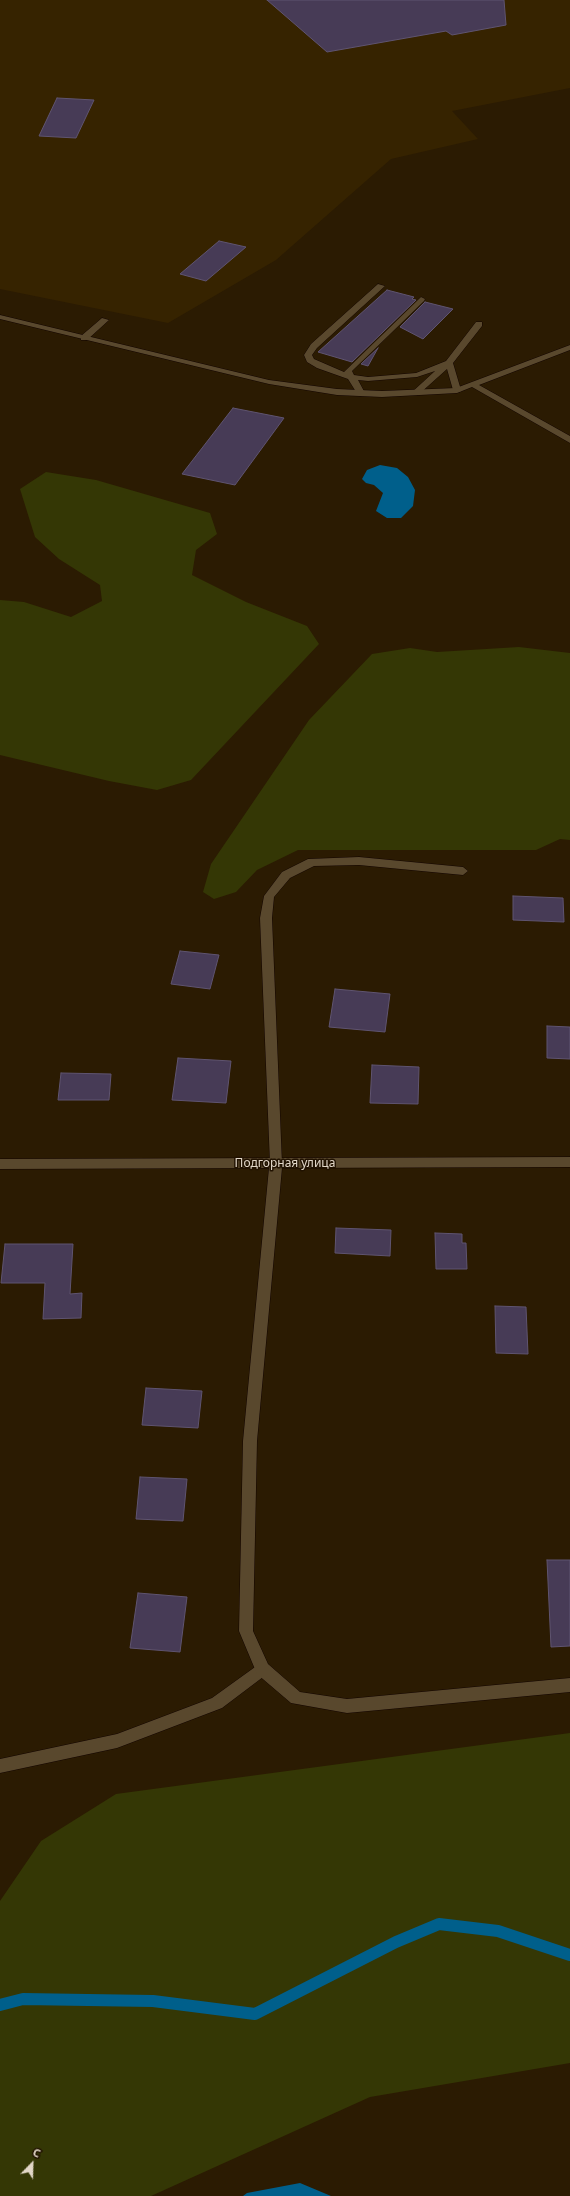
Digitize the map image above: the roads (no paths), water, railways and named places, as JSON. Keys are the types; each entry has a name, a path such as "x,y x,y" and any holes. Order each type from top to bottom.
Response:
{"street":[{"path":"381,286 314,346 308,355 310,360 320,366 351,377 368,379 417,375 449,363"},
{"path":"361,393 348,370 421,299"},
{"path":"0,317 269,382 337,392 415,393 457,390 570,347"},
{"path":"84,338 106,320"},
{"path":"415,393 449,363 479,324"},
{"path":"449,363 457,390"},
{"path":"472,384 570,440"},
{"path":"463,870 359,861 312,862 286,875 269,896 266,918 276,1164 250,1442 246,1631 262,1669 296,1698 347,1706 570,1684"},
{"name":"Подгорная улица","path":"0,1164 570,1162"},
{"path":"0,1766 117,1741 217,1703 262,1669"}],"water":[{"path":"380,465 397,468 408,477 415,490 413,506 401,518 387,518 376,511 383,493 374,485 366,483 362,479 367,470"},
{"path":"300,2183 331,2196 243,2196 247,2193"}],"waterway":[{"path":"0,2005 23,1999 153,2001 255,2014 396,1942 439,1924 498,1931 570,1955"}]}
